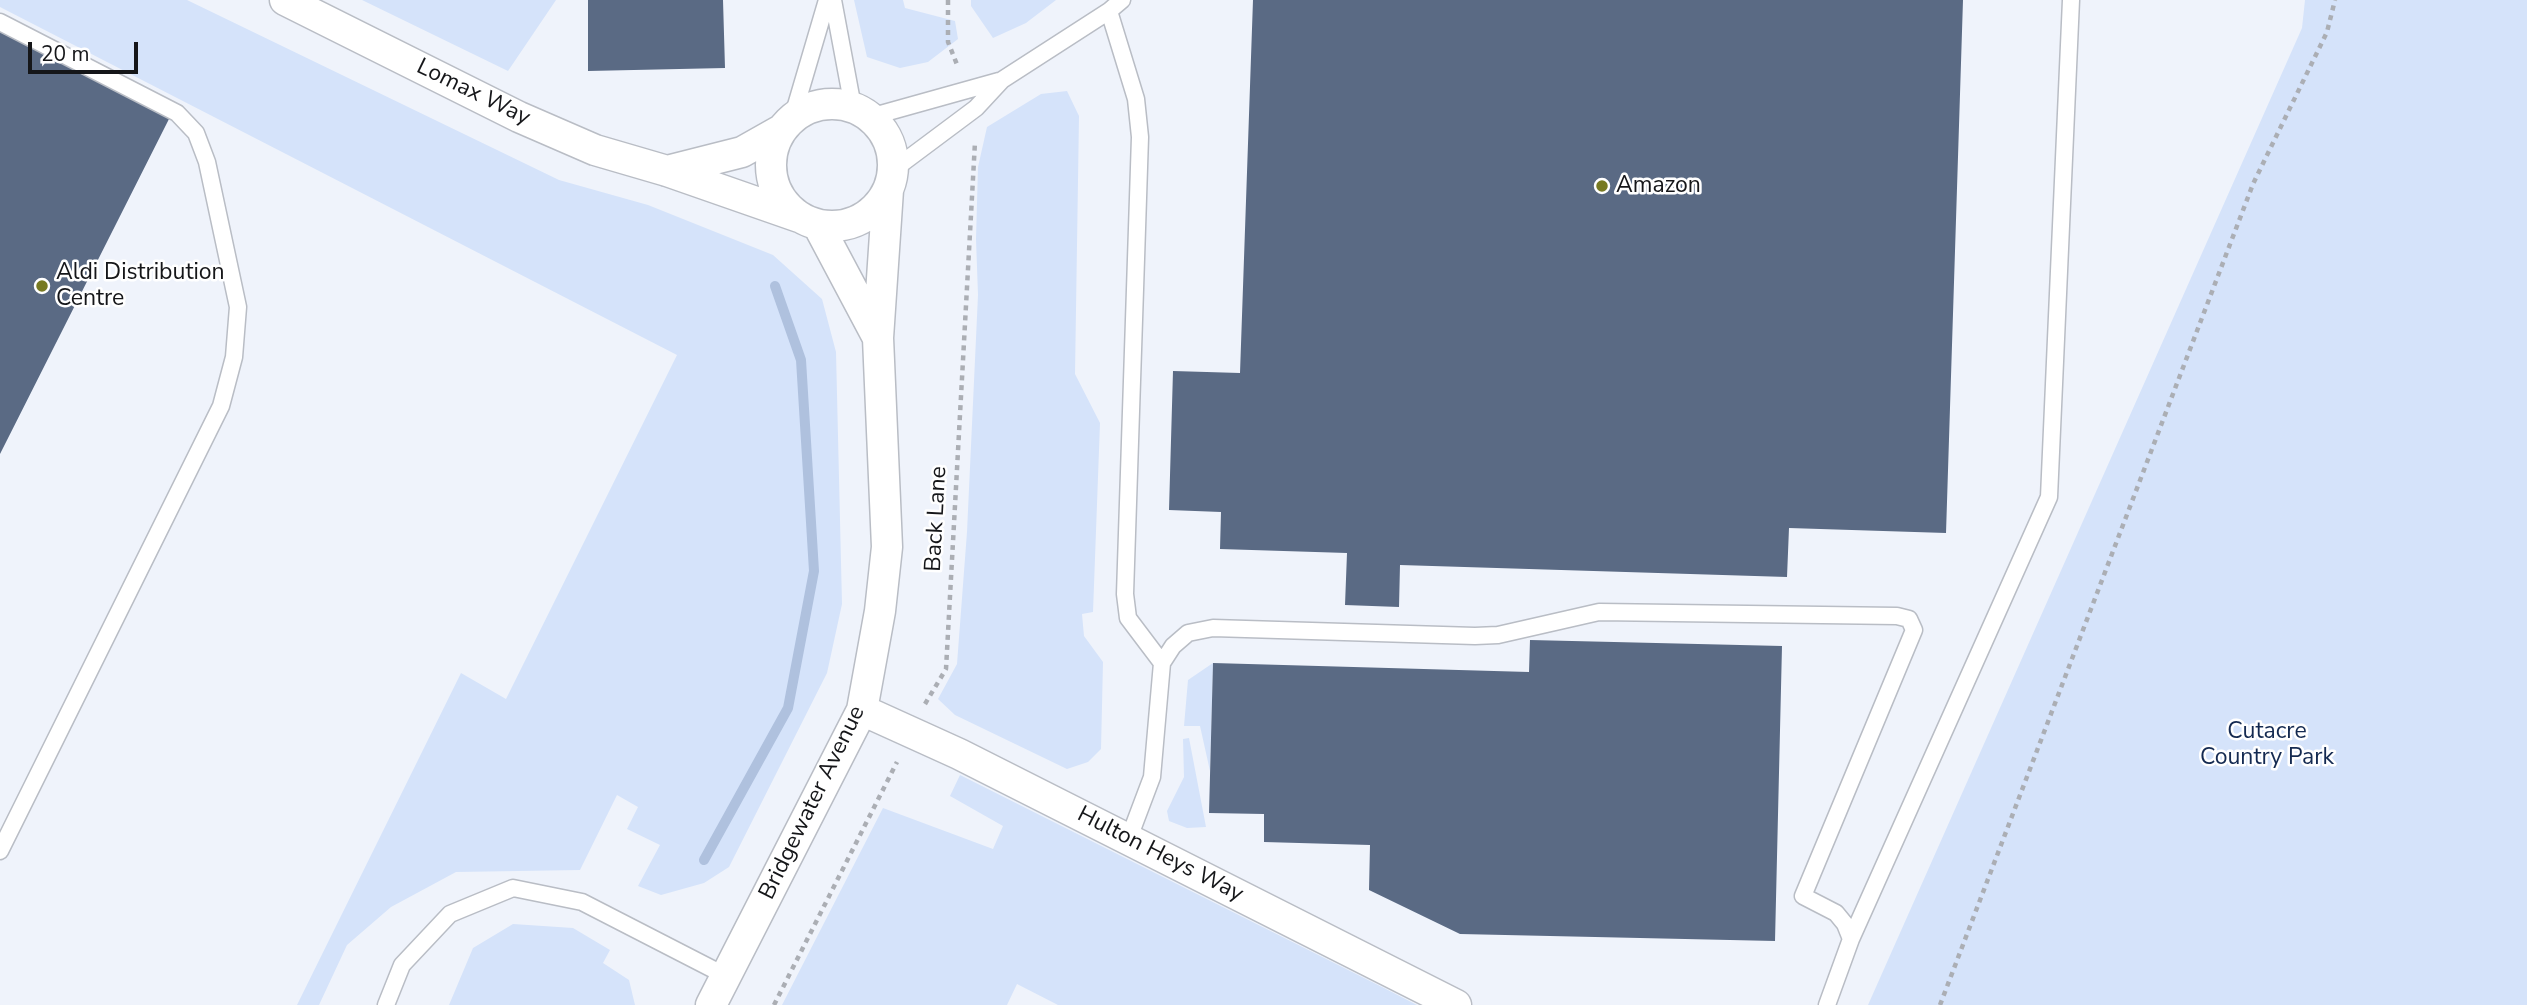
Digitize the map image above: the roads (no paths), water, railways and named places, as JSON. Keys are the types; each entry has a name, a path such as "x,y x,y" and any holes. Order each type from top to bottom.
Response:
{"street":[{"name":"Lomax Way","path":"285,0 519,117 595,150 667,171 808,221"},
{"path":"667,171 742,152 805,110 821,104 837,104 862,112 884,132 892,150 891,180 876,208 859,220 839,226 808,221 784,204 774,186 770,167 773,148 786,124"},
{"name":"Bridgewater Avenue","path":"711,1005 862,710 880,611 887,547 878,338 891,180"},
{"name":"Bridgewater Avenue","path":"808,221 878,338"},
{"name":"Hulton Heys Way","path":"862,710 959,754 1129,838 1456,1005"}],"lane":[{"path":"786,124 827,0"},
{"path":"833,0 862,112 1002,80"},
{"path":"891,180 976,108 1002,80 1122,0"},
{"path":"1827,1005 1851,939 2049,497 2071,0"},
{"path":"1109,11 1136,99 1140,137 1125,594 1128,618 1162,663"},
{"path":"0,22 177,113 196,133 207,162 238,307 234,357 220,406 0,852"},
{"path":"1129,838 1153,768 1162,663 1172,646 1188,633 1213,628 1499,635 1599,612 1897,615 1909,619 1914,630 1912,636 1803,896 1836,913 1845,924 1851,939"},
{"path":"386,1005 402,965 450,914 513,888 582,902 726,976"}],"waterway":[{"path":"704,860 788,708 814,571 801,360 775,286"}],"place":[{"name":"Amazon","path":"1602,186"},
{"name":"Aldi Distribution Centre","path":"42,286"}],"park label":[{"name":"Cutacre Country Park","path":"2267,745"}]}
